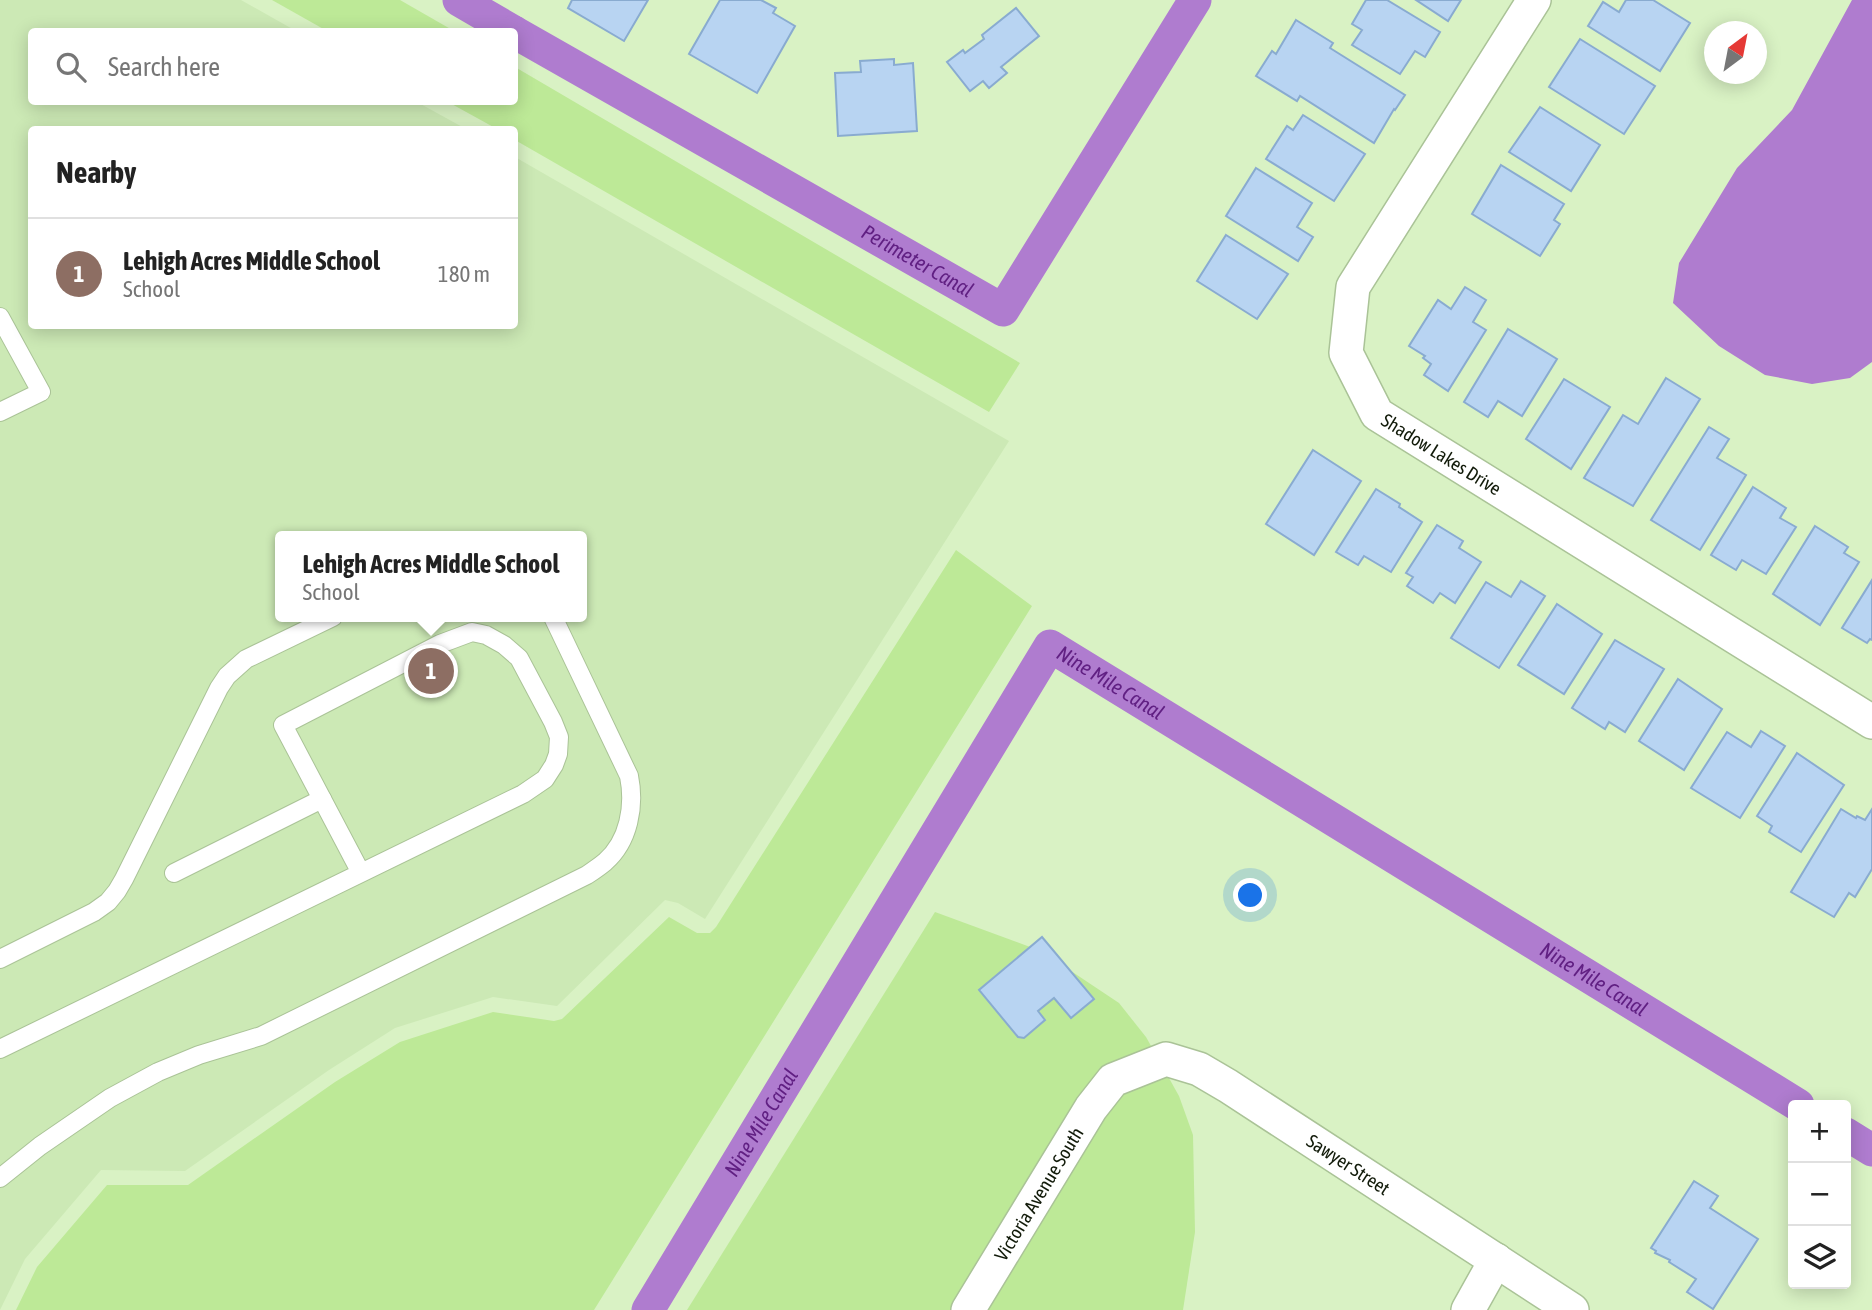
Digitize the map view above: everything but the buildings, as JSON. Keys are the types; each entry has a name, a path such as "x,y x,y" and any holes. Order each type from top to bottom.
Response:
{"street":[{"name":"Shadow Lakes Drive","path":"1534,0 1353,287 1346,353 1377,414 1872,722"},
{"name":"Sawyer Street","path":"1113,1080 1166,1059 1199,1069 1573,1310"},
{"name":"Victoria Avenue South","path":"968,1310 1091,1108 1113,1080"},
{"path":"1468,1310 1496,1261"}],"lane":[{"path":"0,317 41,393 0,412"},
{"path":"0,959 83,918 108,902 124,880 227,676 246,659 323,622"},
{"path":"0,1178 40,1146 110,1098 158,1072 200,1055 261,1036 587,875 606,861 618,847 632,810 629,776 555,622"},
{"path":"0,1049 361,873 523,794 545,779 558,754 559,737 554,722 519,658 504,645 486,635 472,632 440,644 283,725 361,873"},
{"path":"174,873 322,799"}],"shaded area":[{"path":"0,0 241,0 291,28 28,28 28,105 422,105 461,126 28,126 28,329 518,329 518,159 1009,441 705,919 678,903 665,900 557,1006 493,997 395,1028 329,1070 185,1171 101,1170 25,1259 0,1310"},
{"path":"272,0 400,0 449,28 322,28"},
{"path":"1852,0 1872,0 1872,362 1850,378 1812,384 1765,375 1719,346 1673,303 1679,263 1737,168 1792,110"},
{"path":"518,69 1020,363 989,412 518,142 518,126 492,126 453,105 518,105"},
{"path":"956,550 1032,606 594,1310 16,1310 37,1267 107,1185 188,1185 335,1082 400,1042 493,1012 554,1021 562,1019 669,917 697,933 710,933"},
{"path":"935,912 1041,951 1119,1003 1146,1037 1179,1096 1193,1135 1195,1232 1183,1310 687,1310"}],"waterway":[{"name":"Perimeter Canal","path":"459,0 507,28"},
{"name":"Perimeter Canal","path":"518,34 1003,310 1195,0"},
{"name":"Nine Mile Canal","path":"648,1310 1050,646 1790,1100"},
{"name":"Nine Mile Canal","path":"1851,1137 1872,1150"}],"place":[{"name":"Lehigh Acres Middle School","path":"431,671"}]}
